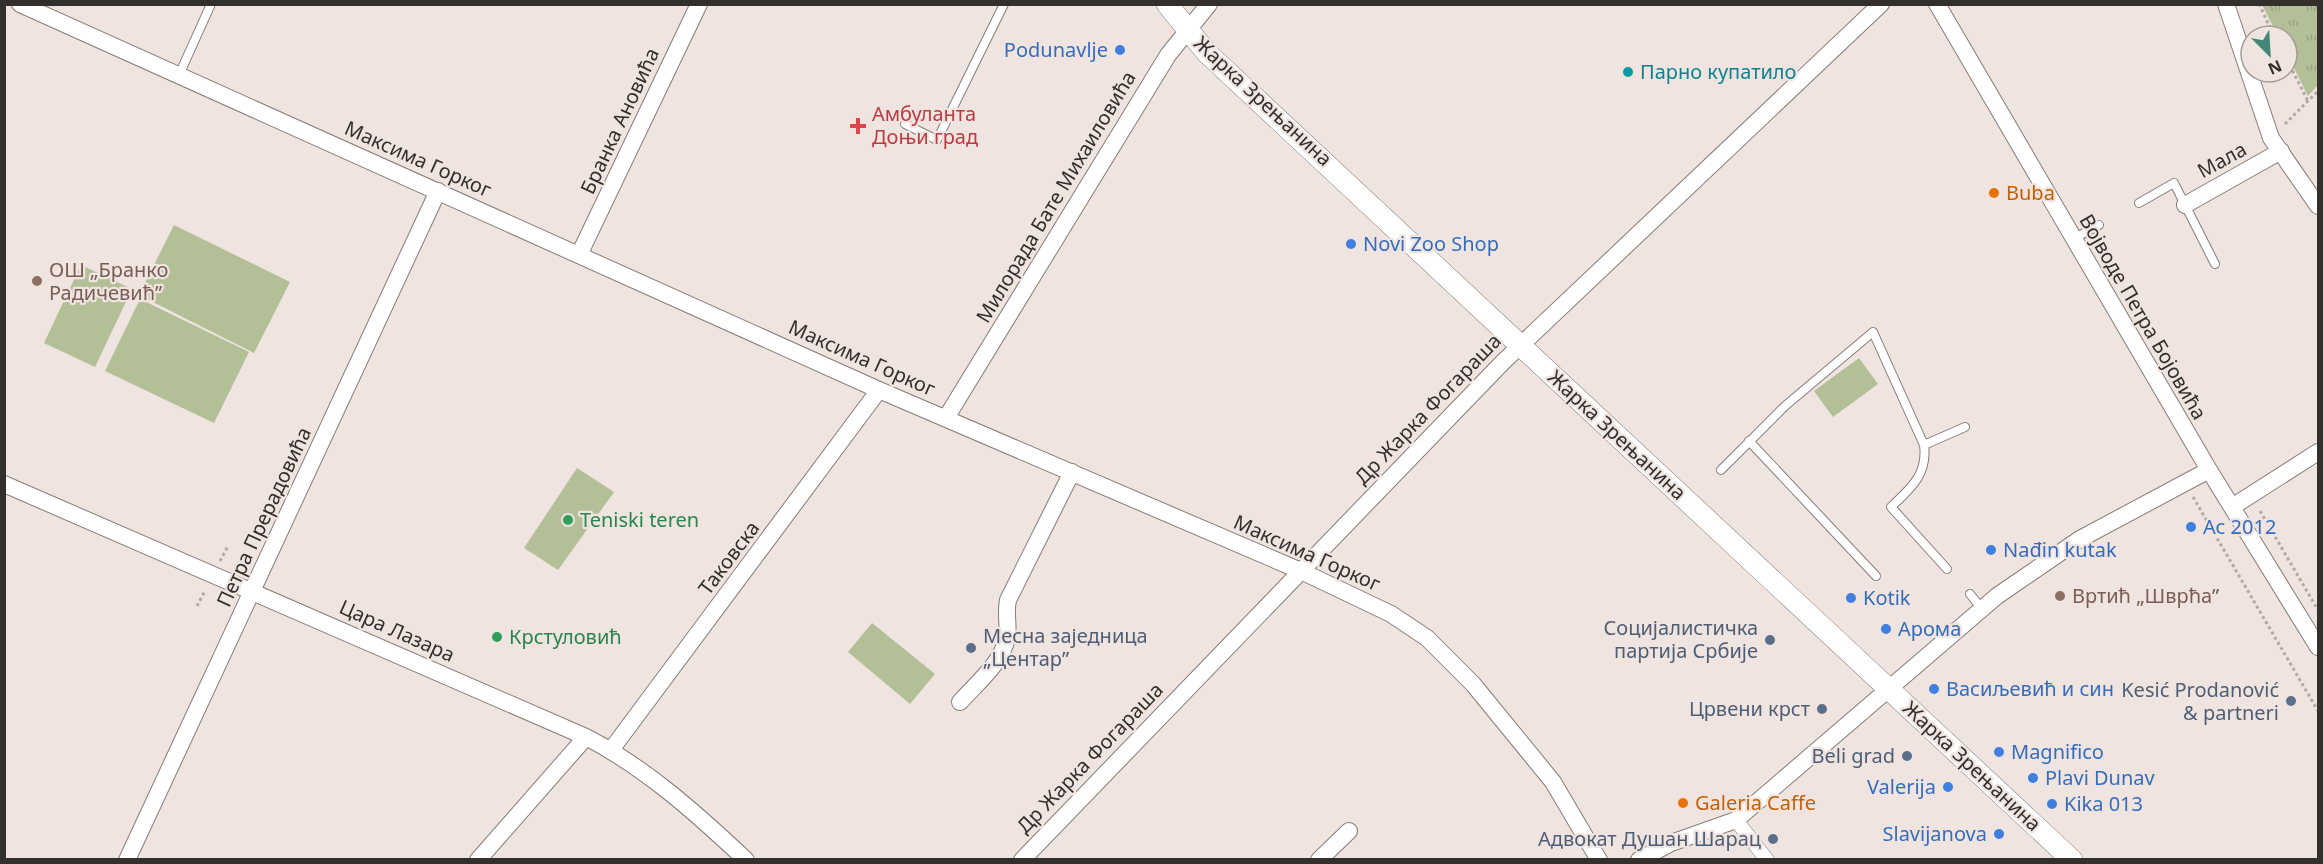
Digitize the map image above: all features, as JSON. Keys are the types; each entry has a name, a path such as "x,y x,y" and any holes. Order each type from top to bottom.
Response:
{"street":[{"name":"Максима Горког","path":"20,4 879,390 1301,571 1391,614 1427,638 1448,656 1553,782 1599,860"},
{"name":"Бранка Ановића","path":"579,255 699,4"},
{"name":"Жарка Зрењанина","path":"1167,4 1208,52 1692,500 2072,860"},
{"name":"Милорада Бате Михаиловића","path":"946,418 1168,55 1187,28 1209,4"},
{"name":"Др Жарка Фогараша","path":"1022,860 1521,344 1881,4"},
{"name":"Војводе Петра Бојовића","path":"1937,4 2209,470 2319,647"},
{"path":"2226,4 2276,145 2319,206"},
{"name":"Мала","path":"2185,205 2276,145"},
{"name":"Петра Прерадовића","path":"128,860 438,191"},
{"name":"Таковска","path":"611,750 879,390"},
{"path":"2232,507 2319,452"},
{"path":"1639,860 1671,843 1736,820 1982,609 2040,565 2080,539 2209,470"},
{"path":"960,702 1000,656 1008,636 1006,610 1008,600 1072,472"},
{"name":"Цара Лазара","path":"4,484 586,737 611,750 668,790 746,860"},
{"path":"478,860 586,737"},
{"path":"1736,820 1767,860"},
{"path":"1319,860 1349,831"}],"lane":[{"path":"179,75 211,4"},
{"path":"905,124 937,140 1004,4"},
{"path":"2139,203 2174,183 2215,264"},
{"path":"2073,239 2099,225"},
{"path":"1721,470 1785,406 1873,332 1924,445 1926,459 1916,483 1891,507 1947,569"},
{"path":"1924,445 1965,427"},
{"path":"1749,441 1876,576"},
{"path":"1970,594 1982,609"}],"path":[{"path":"2259,4 2268,24"},
{"path":"2299,83 2308,101"},
{"path":"2276,145 2308,101 2319,91"},
{"path":"2185,483 2319,711"},
{"path":"2251,495 2319,610"}],"green space":[{"path":"2262,5 2318,5 2318,85 2308,96 2299,78 2299,24 2272,24"},
{"path":"174,225 290,282 254,353 139,295"},
{"path":"81,265 132,289 95,367 44,343"},
{"path":"140,299 249,352 214,423 105,371"},
{"path":"1859,358 1878,384 1833,417 1814,391"},
{"name":"Teniski teren","path":"577,468 614,492 558,570 524,548"},
{"path":"872,623 935,674 910,704 848,652"}],"place":[{"name":"Podunavlje","path":"1120,50"},
{"name":"Парно купатило","path":"1628,72"},
{"name":"Амбуланта Доњи град","path":"858,126"},
{"name":"Buba","path":"1994,193"},
{"name":"Novi Zoo Shop","path":"1351,244"},
{"name":"ОШ „Бранко Радичевић”","path":"37,281"},
{"name":"Teniski teren","path":"568,520"},
{"name":"Ас 2012","path":"2191,527"},
{"name":"Nađin kutak","path":"1991,550"},
{"name":"Вртић „Шврћа”","path":"2060,596"},
{"name":"Kotik","path":"1851,598"},
{"name":"Арома","path":"1886,629"},
{"name":"Крстуловић","path":"497,637"},
{"name":"Социјалистичка партија Србије","path":"1770,640"},
{"name":"Месна заједница „Центар”","path":"971,648"},
{"name":"Васиљевић и син","path":"1934,689"},
{"name":"Kesić Prodanović & partneri","path":"2291,701"},
{"name":"Црвени крст","path":"1822,709"},
{"name":"Magnifico","path":"1999,752"},
{"name":"Beli grad","path":"1907,756"},
{"name":"Plavi Dunav","path":"2033,778"},
{"name":"Valerija","path":"1948,787"},
{"name":"Galeria Caffe","path":"1683,803"},
{"name":"Kika 013","path":"2052,804"},
{"name":"Slavijanova","path":"1999,834"},
{"name":"Адвокат Душан Шарац","path":"1773,839"}]}
